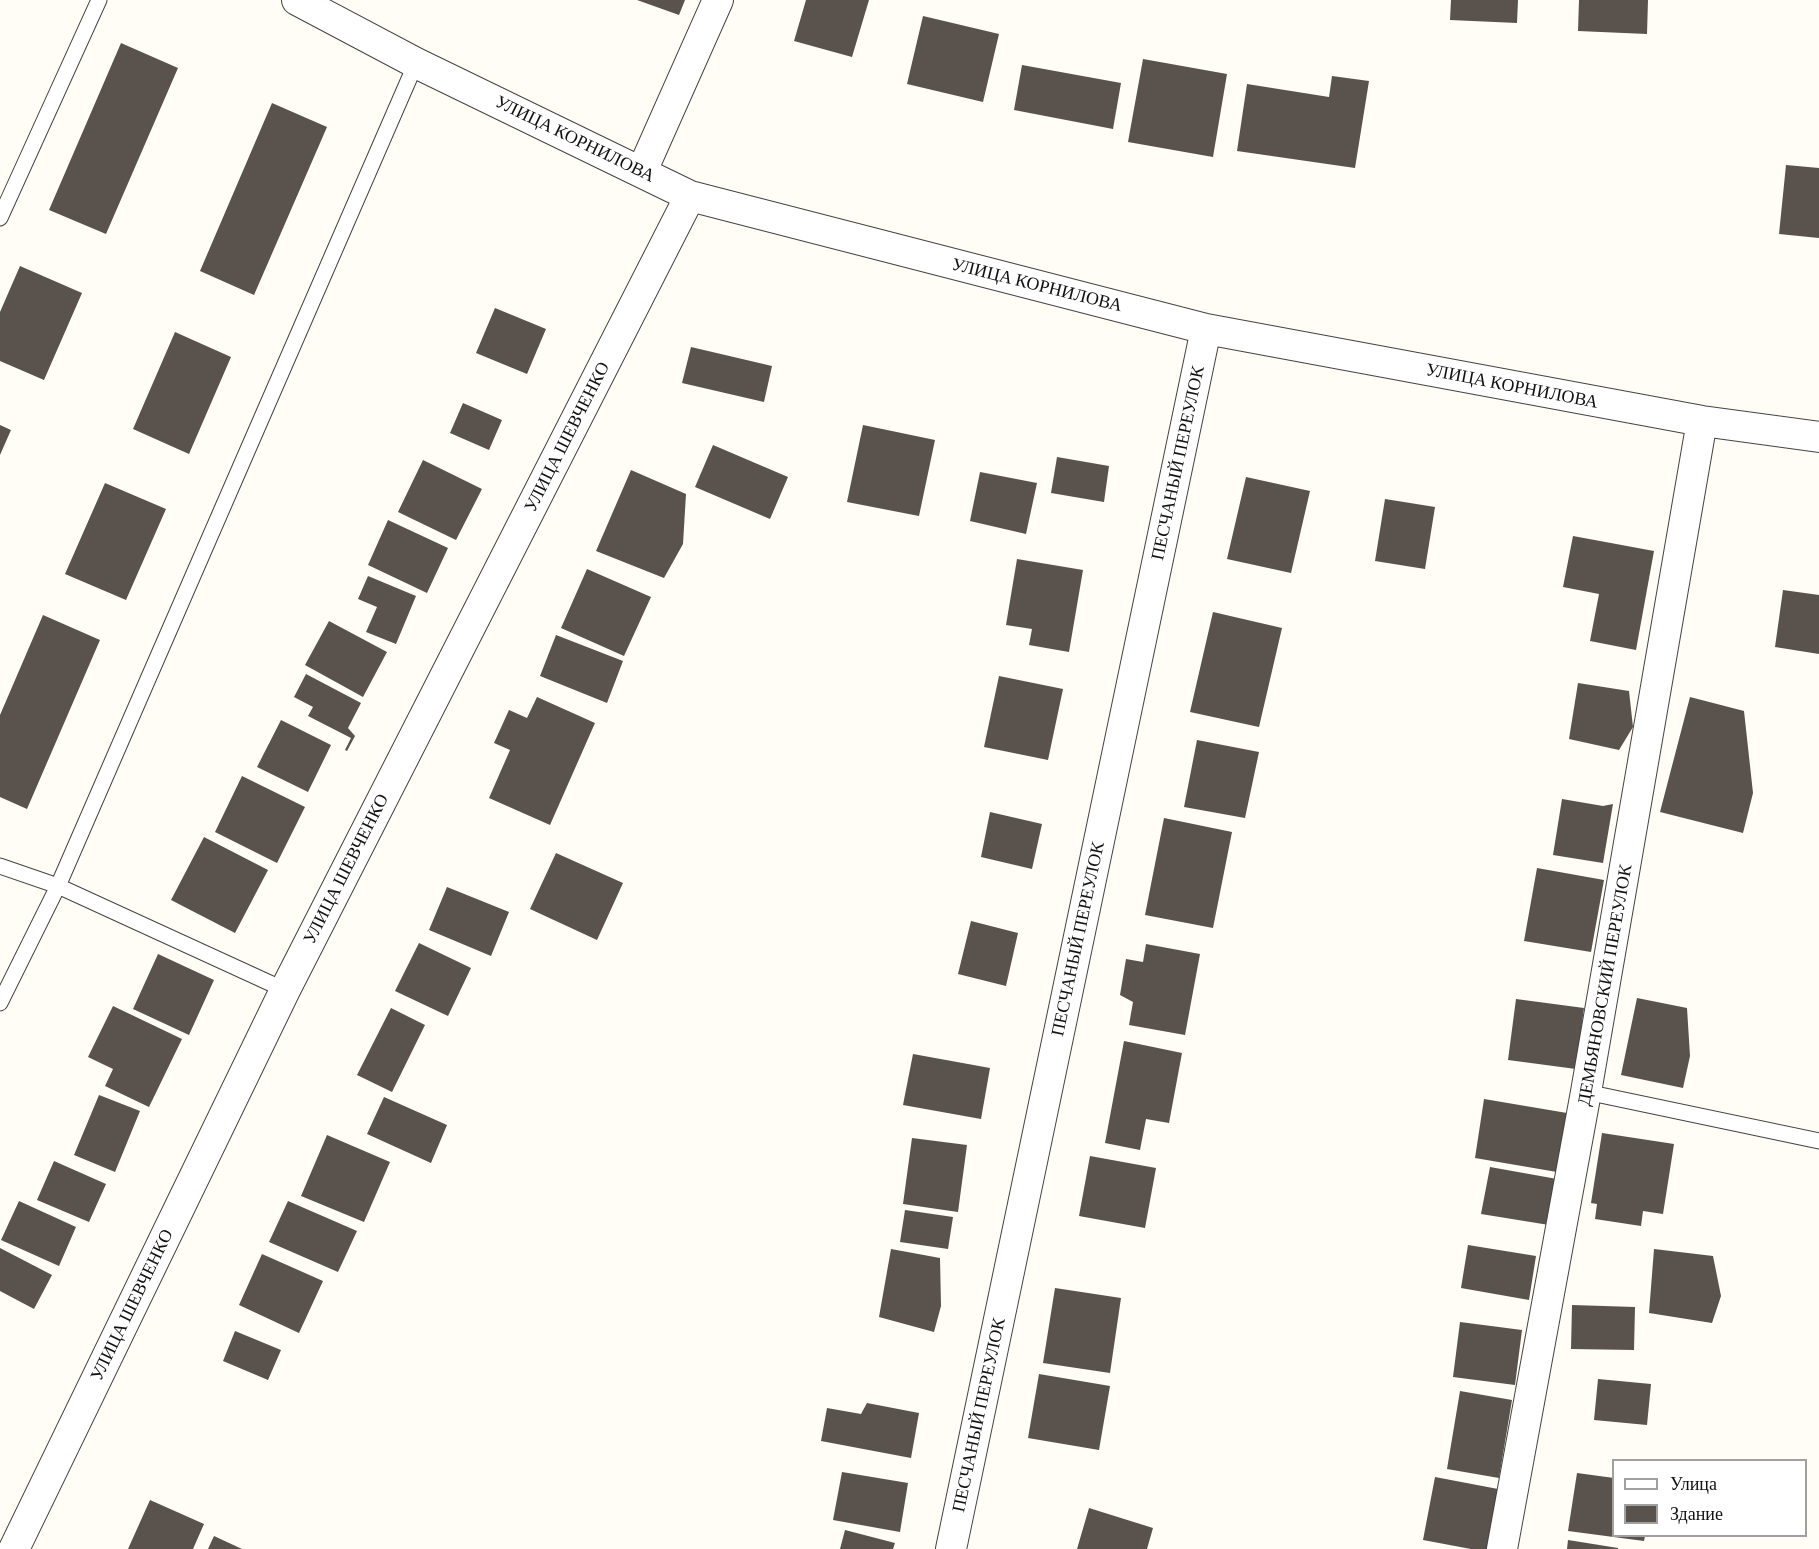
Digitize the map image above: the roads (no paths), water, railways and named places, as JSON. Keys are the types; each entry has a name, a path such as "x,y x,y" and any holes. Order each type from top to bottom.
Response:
{"street":[{"path":"642,171 718,0"},
{"name":"УЛИЦА КОРНИЛОВА","path":"303,1 416,63 690,196 1206,329 1702,421 1819,437"},
{"name":"УЛИЦА ШЕВЧЕНКО","path":"14,1549 285,990 690,196"},
{"name":"ПЕСЧАНЫЙ ПЕРЕУЛОК","path":"951,1549 1206,329"},
{"name":"ДЕМЬЯНОВСКИЙ ПЕРЕУЛОК","path":"1502,1549 1586,1092 1702,421"}],"lane":[{"path":"0,218 99,0"},
{"path":"0,1003 58,886 416,63"},
{"path":"0,866 58,886 285,990"},
{"path":"1586,1092 1819,1140"}]}
